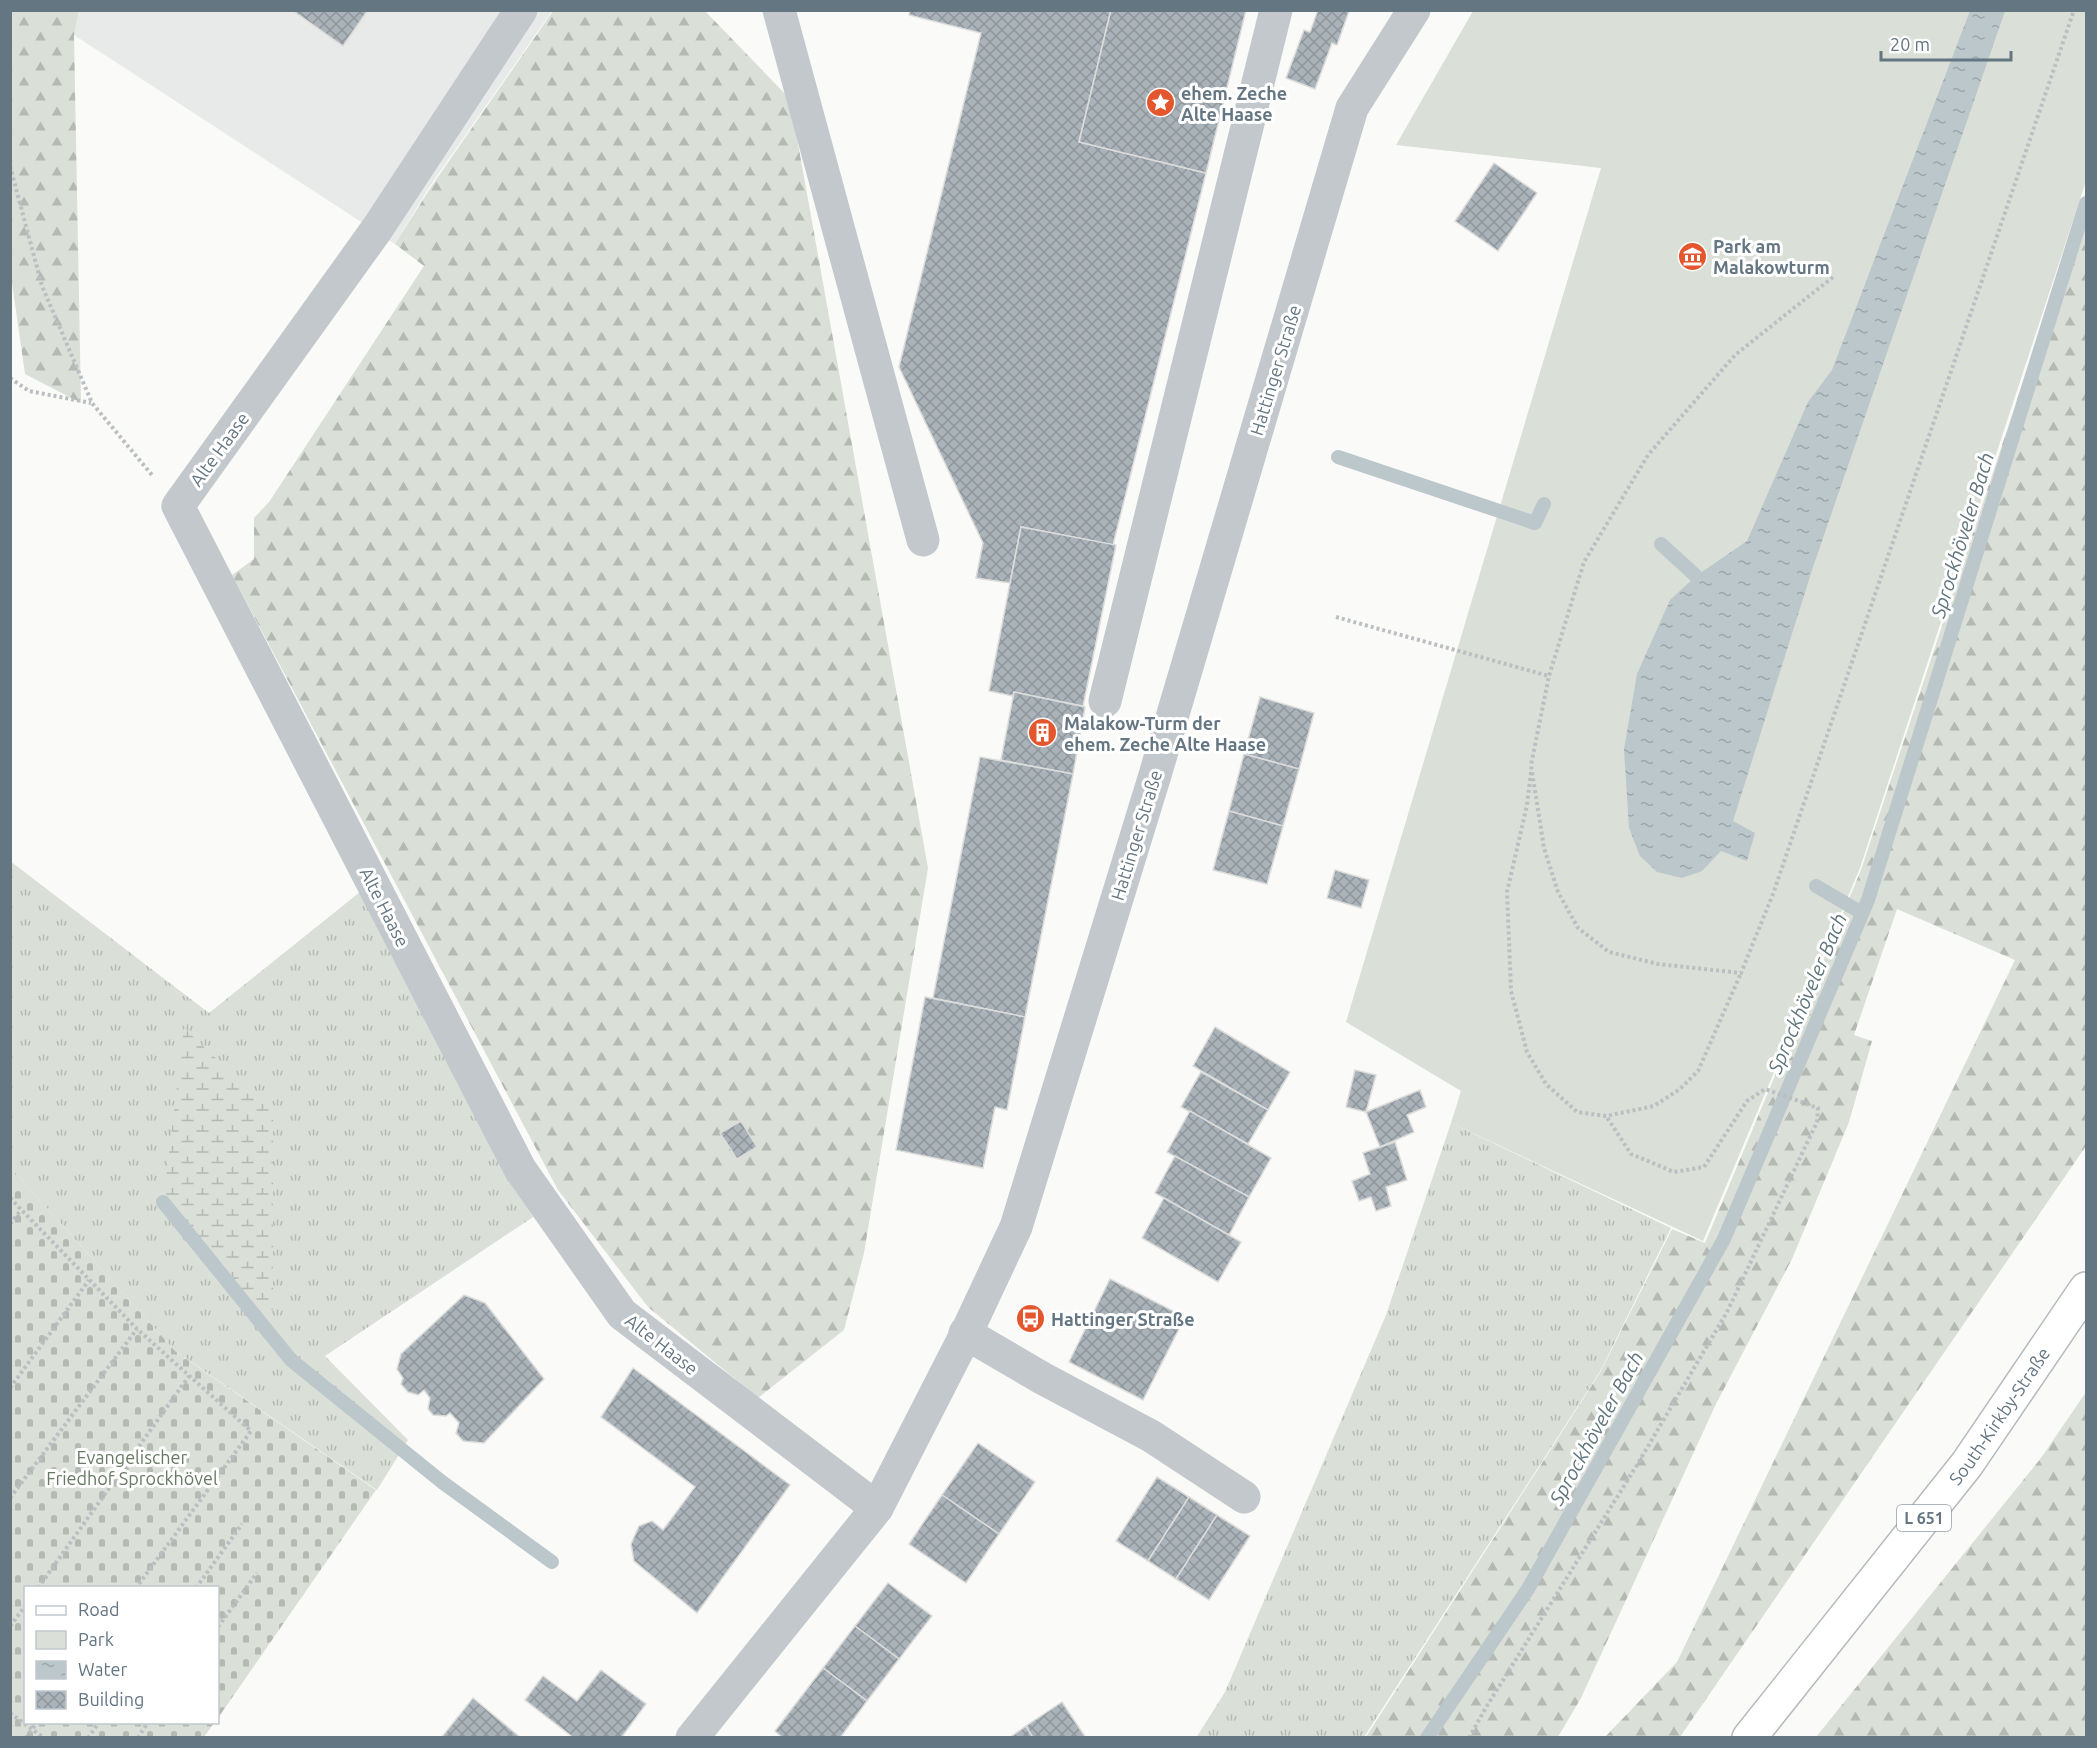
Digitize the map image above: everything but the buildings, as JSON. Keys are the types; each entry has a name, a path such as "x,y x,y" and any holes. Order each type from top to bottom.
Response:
{"main road":[{"name":"South-Kirkby-Straße","path":"1749,1737 1966,1464 2086,1289"}],"street":[{"name":"Alte Haase","path":"521,10 377,229 178,506 520,1169 622,1314 877,1508"},
{"path":"779,10 923,540"},
{"path":"1105,701 1276,10"},
{"name":"Hattinger Straße","path":"692,1737 877,1508 1016,1227 1155,775 1352,108 1414,10"},
{"path":"965,1333 1042,1378 1151,1436 1245,1497"}],"path":[{"path":"1833,277 1735,354 1648,455 1584,562 1549,676 1531,765 1527,805 1507,892 1511,991 1527,1052 1546,1084 1577,1112 1606,1116 1654,1106 1680,1089 1698,1071 1741,973 1776,883 2074,10"},
{"path":"10,166 42,286 92,403 178,506"},
{"path":"10,378 29,391 92,403"},
{"path":"1336,617 1549,676"},
{"path":"1531,765 1544,848 1558,892 1578,928 1610,952 1658,964 1741,973"},
{"path":"1469,1737 1727,1312 1817,1122 1818,1108 1765,1089 1747,1101 1704,1167 1674,1172 1631,1154 1606,1116"},
{"path":"10,1198 137,1329 251,1431 137,1586"},
{"path":"10,1224 21,1210"},
{"path":"10,1388 89,1280"},
{"path":"10,1498 137,1329"},
{"path":"39,1586 190,1376"},
{"path":"197,1586 242,1524"},
{"path":"219,1627 257,1573"},
{"path":"10,1626 24,1608"},
{"path":"10,1713 24,1723"},
{"path":"25,1724 44,1737"},
{"path":"26,1737 36,1724"},
{"path":"88,1737 98,1724"},
{"path":"138,1737 147,1724"}],"shaded area":[{"path":"79,11 552,11 430,186 395,244 74,35"}],"green space":[{"path":"10,11 79,11 74,35 81,403 25,374 10,269"},
{"path":"553,11 705,11 790,99 928,868 864,1253 844,1330 758,1398 648,1307 558,1190 232,575 254,559 254,518 269,502 424,266 395,244 431,187"},
{"path":"1473,11 2086,11 2086,181 1860,868 1703,1241 1451,1123 1461,1091 1346,1022 1601,168 1396,145"},
{"path":"2086,192 2086,1146 1680,1737 1605,1737 1677,1662 2015,960 1897,909 1854,1035 1872,1041 1849,1122 1792,1259 1716,1404 1581,1698 1558,1737 1366,1737 1601,1371 1672,1229 1705,1243 1861,870"},
{"path":"10,861 209,1013 360,892 533,1217 325,1356 408,1440 377,1490 174,1350 11,1168"},
{"path":"184,1028 273,1113 273,1310 254,1314 163,1202"},
{"path":"1451,1123 1671,1228 1601,1370 1364,1737 1196,1738 1225,1692 1386,1315"},
{"name":"Evangelischer Friedhof Sprockhövel","path":"11,1168 175,1351 376,1490 219,1717 219,1586 24,1586 24,1724 213,1724 204,1737 11,1737"},
{"path":"2086,1392 2086,1737 1816,1737 2041,1458"}],"water":[{"path":"1970,11 2005,11 1813,567 1733,821 1755,833 1747,861 1721,851 1702,871 1682,878 1657,872 1640,856 1629,828 1624,749 1637,674 1670,600 1696,576 1747,541 1808,402 1832,370"}],"waterway":[{"name":"Sprockhöveler Bach","path":"1427,1738 1528,1589 1724,1239 1868,900 2086,203"},
{"path":"1338,457 1535,523 1544,504"},
{"path":"1661,544 1696,576"},
{"path":"1816,886 1862,913"},
{"path":"163,1202 291,1360 442,1482 552,1562"}],"place":[{"name":"ehem. Zeche Alte Haase","path":"1160,103"},
{"name":"Park am Malakowturm","path":"1692,256"},
{"name":"Malakow-Turm der ehem. Zeche Alte Haase","path":"1043,733"},
{"name":"Hattinger Straße","path":"1030,1319"}]}
